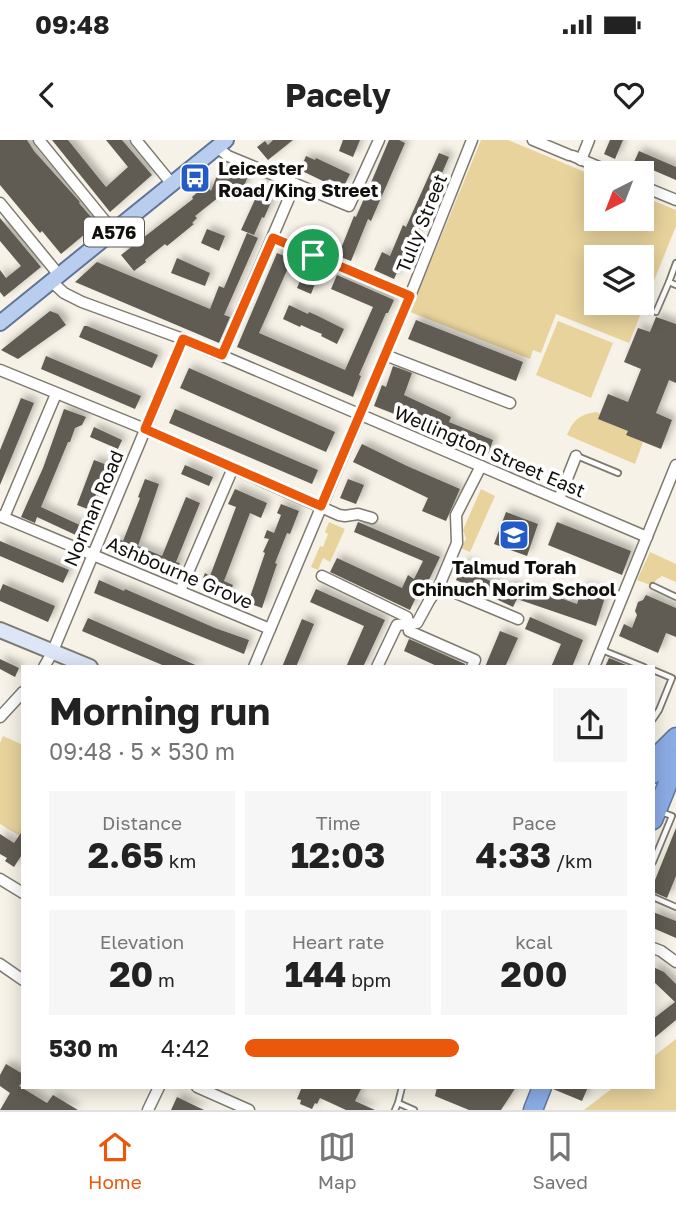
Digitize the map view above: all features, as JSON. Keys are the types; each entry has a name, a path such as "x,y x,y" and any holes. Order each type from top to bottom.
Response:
{"highway":[{"path":"655,769 663,750 676,737"},
{"path":"655,815 671,791 676,759"},
{"path":"533,1110 541,1089"}],"main road":[{"name":"A576","path":"2,318 222,144"}],"street":[{"path":"39,140 114,232"},
{"path":"136,140 172,184"},
{"path":"222,144 228,156 349,206 379,140"},
{"name":"Tully Street","path":"255,665 410,296 472,140"},
{"path":"533,140 584,161"},
{"path":"574,157 589,140"},
{"path":"222,355 295,184"},
{"path":"654,191 676,200"},
{"name":"Wellington Street East","path":"0,203 64,293 222,355 647,537"},
{"path":"273,238 410,296"},
{"name":"Norman Road","path":"45,665 183,339"},
{"path":"385,355 510,403"},
{"path":"0,370 145,429 339,515 358,514 372,518"},
{"path":"2,516 56,394"},
{"path":"559,499 576,456"},
{"path":"595,665 676,465"},
{"path":"378,665 397,625 417,624 439,586 457,543 456,515 481,466"},
{"path":"180,591 233,468"},
{"name":"Ashbourne Grove","path":"2,516 270,629"},
{"path":"322,576 407,617 409,631 474,664"},
{"path":"439,586 518,619"},
{"path":"0,630 85,665"},
{"path":"0,718 21,694"},
{"path":"0,879 21,892"},
{"path":"655,948 676,962"},
{"path":"0,964 21,979"},
{"path":"148,1110 158,1089"},
{"path":"202,1089 249,1110"}],"lane":[{"path":"656,312 676,263"},
{"path":"668,282 676,285"},
{"path":"576,456 618,473"},
{"path":"653,586 676,597"},
{"path":"601,650 639,665"},
{"path":"655,671 672,678 655,716"},
{"path":"655,815 671,816 655,857"},
{"path":"655,898 676,907"},
{"path":"395,1110 402,1089"},
{"path":"398,1103 414,1110"}],"shaded area":[{"path":"481,140 508,140 584,172 584,231 654,231 654,201 676,210 676,226 654,281 654,245 584,245 584,315 640,315 629,343 556,314 541,353 533,350 530,359 410,312"},
{"path":"558,321 613,343 591,398 536,375"},
{"path":"596,412 600,414 599,419 628,431 627,435 643,442 635,464 567,435 578,419"},
{"path":"481,489 495,496 470,552 461,548 466,539 463,530"},
{"path":"329,522 345,529 330,562 323,558 318,570 311,567 320,546 323,547"},
{"path":"650,552 676,564 676,582 662,576 653,586 637,580"},
{"path":"3,736 21,744 21,837 0,824 0,743"},
{"path":"676,1039 676,1110 584,1110 611,1089 655,1089 655,1055"}],"building":[{"path":"0,140 27,140 97,224 61,254 0,185"},
{"path":"52,140 68,140 106,187 128,167 106,140 122,140 152,175 110,212"},
{"path":"273,140 293,140 268,160 257,147 265,141 268,145"},
{"path":"343,140 360,140 353,157 339,151"},
{"path":"389,140 405,143 351,261 338,256"},
{"path":"610,140 623,140 615,159 604,154"},
{"path":"639,151 676,167 676,180 654,171 654,161 634,161"},
{"path":"439,153 449,157 404,262 402,261 394,279 374,270 382,252 390,256"},
{"path":"306,156 350,174 344,186 329,179 327,183 300,170"},
{"path":"221,165 248,176 239,199 224,193 195,216 197,218 192,223 194,224 167,246 165,244 134,271 121,255 193,199 206,185 211,191"},
{"path":"263,182 277,189 254,235 241,230"},
{"path":"0,218 41,267 4,297 0,292 0,270 6,278 21,266 0,241"},
{"path":"207,229 225,236 219,251 201,243"},
{"path":"247,233 258,238 224,315 230,317 219,343 75,282 97,262 210,309 219,286 224,288"},
{"path":"277,253 292,259 259,333 345,370 373,307 331,289 337,275 394,300 359,375 361,376 353,397 237,347"},
{"path":"177,258 210,273 205,286 171,273"},
{"path":"308,263 321,268 311,294 297,288"},
{"path":"289,305 344,329 337,344 321,336 322,334 283,319"},
{"path":"50,311 58,314 66,325 18,359 1,350"},
{"path":"656,317 676,324 676,383 669,380 656,413 672,420 661,449 626,435 628,431 598,419 608,394 628,402 641,369 624,362 638,328 650,332"},
{"path":"416,320 523,362 516,381 408,339"},
{"path":"84,326 158,355 152,368 79,337"},
{"path":"46,356 141,396 135,409 41,369"},
{"path":"393,366 412,373 404,395 451,417 449,422 493,440 488,455 374,406 382,385 386,387"},
{"path":"189,368 335,432 326,452 180,388"},
{"path":"21,398 34,403 0,485 0,450"},
{"path":"64,409 86,417 82,425 75,428 68,442 41,507 84,527 80,537 37,517 35,523 21,517 43,468"},
{"path":"175,409 318,470 312,484 169,423"},
{"path":"94,427 122,440 118,449 90,437"},
{"path":"362,444 460,489 446,521 422,511 428,498 353,462"},
{"path":"94,460 107,465 90,510 77,505"},
{"path":"185,465 213,477 209,486 181,474"},
{"path":"145,479 159,484 138,546 162,556 186,497 200,503 176,562 180,563 176,572 114,547 118,538 123,541"},
{"path":"348,479 364,485 356,504 340,498"},
{"path":"235,489 267,503 261,518 250,513 224,581 233,585 229,595 201,583 205,573 210,576 236,507 228,504"},
{"path":"281,504 299,511 275,563 277,564 262,608 248,603 269,539 264,538 267,530 274,533 281,515 277,513"},
{"path":"506,512 538,524 527,556 494,544"},
{"path":"358,522 440,557 426,586 422,584 410,610 330,572 337,558 402,588 408,575 414,579 423,561 354,532"},
{"path":"557,522 631,551 622,575 548,545"},
{"path":"0,541 69,570 63,583 0,556"},
{"path":"464,562 477,568 475,574 508,589 510,584 530,593 532,588 577,604 583,586 606,594 596,626 517,599 513,607 456,580"},
{"path":"99,580 249,640 244,654 94,593"},
{"path":"3,584 55,606 48,622 0,601"},
{"path":"316,589 385,620 364,665 347,665 364,626 310,602"},
{"path":"646,595 676,608 676,637 666,633 658,653 619,636 624,624 632,628 638,602"},
{"path":"530,617 583,640 573,665 552,665 561,644 525,629"},
{"path":"88,618 195,665 162,665 82,631"},
{"path":"302,619 314,624 297,665 283,665"},
{"path":"500,631 518,638 506,665 486,665"},
{"path":"409,639 465,665 435,665 404,651"},
{"path":"609,658 626,665 606,665"},
{"path":"0,659 19,668 15,677 0,669"},
{"path":"676,828 676,876 667,898 655,893 655,880"},
{"path":"21,833 21,856 14,867 0,854 0,834 14,843"},
{"path":"655,913 676,921 676,938 655,929"},
{"path":"655,968 664,972 676,984 676,1020 655,1037 655,1017 675,1002 655,983"},
{"path":"6,1064 21,1073 21,1089 47,1103 53,1095 78,1110 0,1110 10,1093 0,1086 0,1075"},
{"path":"301,1089 361,1089 355,1101 375,1110 346,1110 320,1098 312,1109 300,1104 301,1100 297,1099"},
{"path":"437,1089 515,1089 501,1110 469,1110 435,1096"},
{"path":"553,1089 587,1089 582,1101"},
{"path":"177,1097 204,1110 171,1110"}],"place":[{"name":"Leicester Road/King Street","path":"195,178"},
{"name":"Talmud Torah Chinuch Norim School","path":"514,535"}],"route":[{"path":"273,238 313,255 410,296 321,506 145,429 183,339 222,355 273,238"}]}
